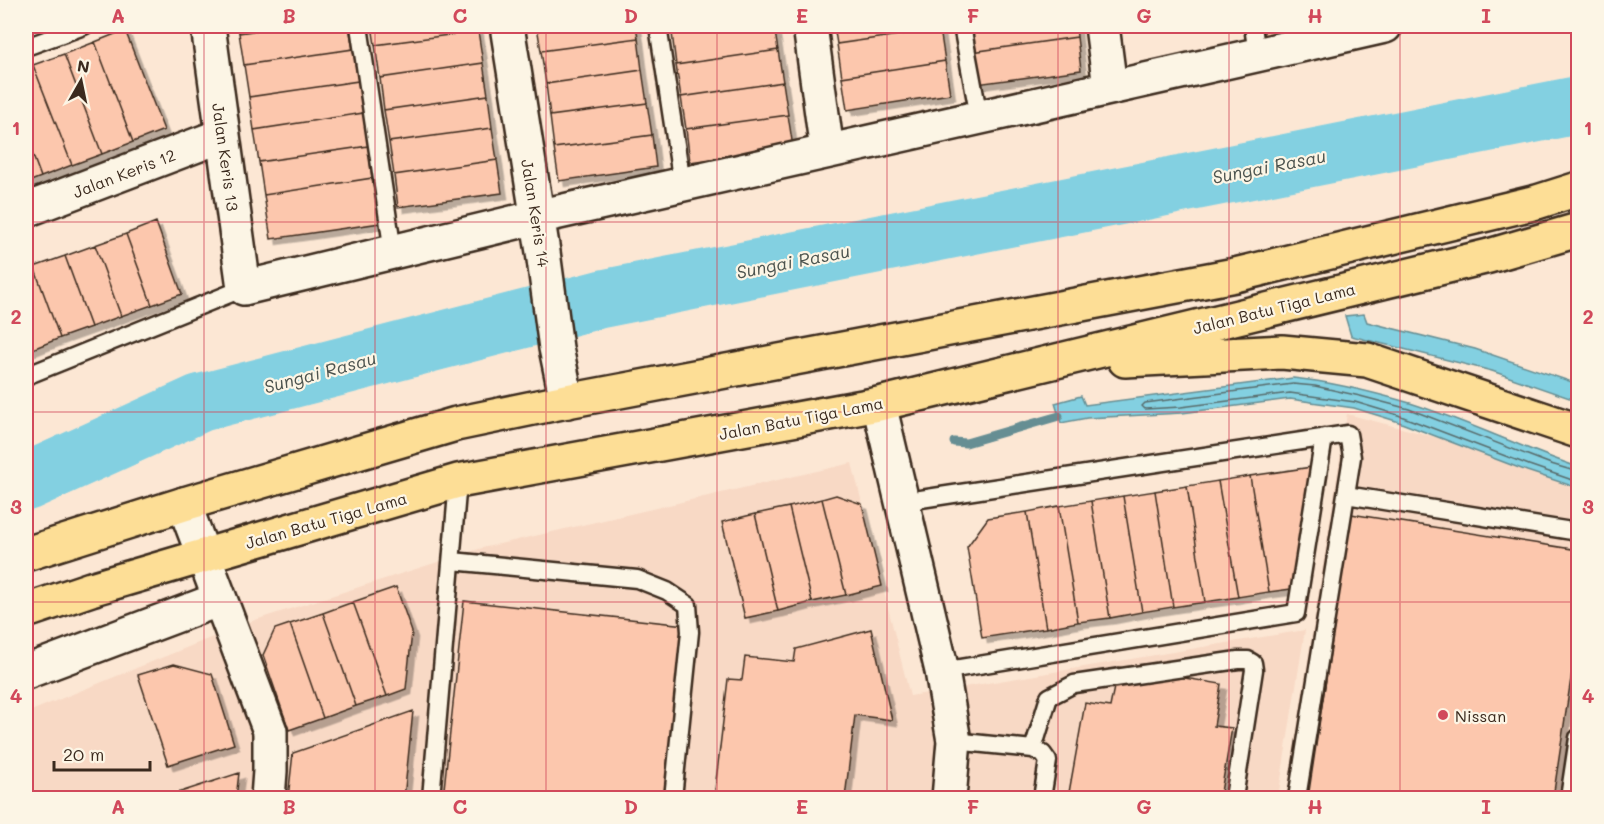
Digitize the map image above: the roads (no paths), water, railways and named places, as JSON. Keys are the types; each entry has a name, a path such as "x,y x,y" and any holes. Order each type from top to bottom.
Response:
{"main road":[{"path":"26,554 184,504 456,424 1235,275 1537,202 1578,189"},
{"name":"Jalan Batu Tiga Lama","path":"26,611 91,589 458,482 879,404 1489,256 1578,230"},
{"path":"1044,364 1282,352 1368,360 1578,431"}],"street":[{"name":"Jalan Keris 13","path":"208,26 244,288"},
{"name":"Jalan Keris 14","path":"507,26 556,348 567,401"},
{"path":"810,26 827,151"},
{"path":"1102,26 1110,87"},
{"path":"244,288 682,183 1110,87 1255,40 1385,26"},
{"name":"Jalan Keris 12","path":"26,210 223,135"},
{"path":"879,404 942,671 954,741 948,798"},
{"path":"184,504 270,731 268,798"},
{"path":"26,672 220,599"}],"lane":[{"path":"26,47 84,26"},
{"path":"359,26 393,252"},
{"path":"658,26 682,183"},
{"path":"962,26 979,117"},
{"path":"26,376 244,288"},
{"path":"901,502 1348,434 1352,457 1297,798"},
{"path":"942,671 1296,613 1324,437"},
{"path":"431,798 458,482"},
{"path":"1346,495 1578,532"},
{"path":"452,561 637,579 667,591 688,605 690,632 673,798"},
{"path":"1033,749 1049,697 1074,684 1248,660 1253,663 1254,670 1234,798"},
{"path":"1569,798 1578,738"},
{"path":"954,741 1033,749 1043,754 1047,761 1042,798"}],"water":[{"path":"1364,314 1367,322 1475,349 1578,384 1578,401 1492,371 1351,336 1345,316"},
{"path":"1293,378 1367,391 1452,418 1578,467 1578,488 1396,421 1354,408 1290,399 1182,413 1087,418 1061,423 1055,403 1081,396 1085,405"}],"waterway":[{"name":"Sungai Rasau","path":"26,482 200,403 601,299 1578,105"},
{"path":"954,442 966,443 1059,416"}],"place":[{"name":"Nissan","path":"1443,715"}]}
